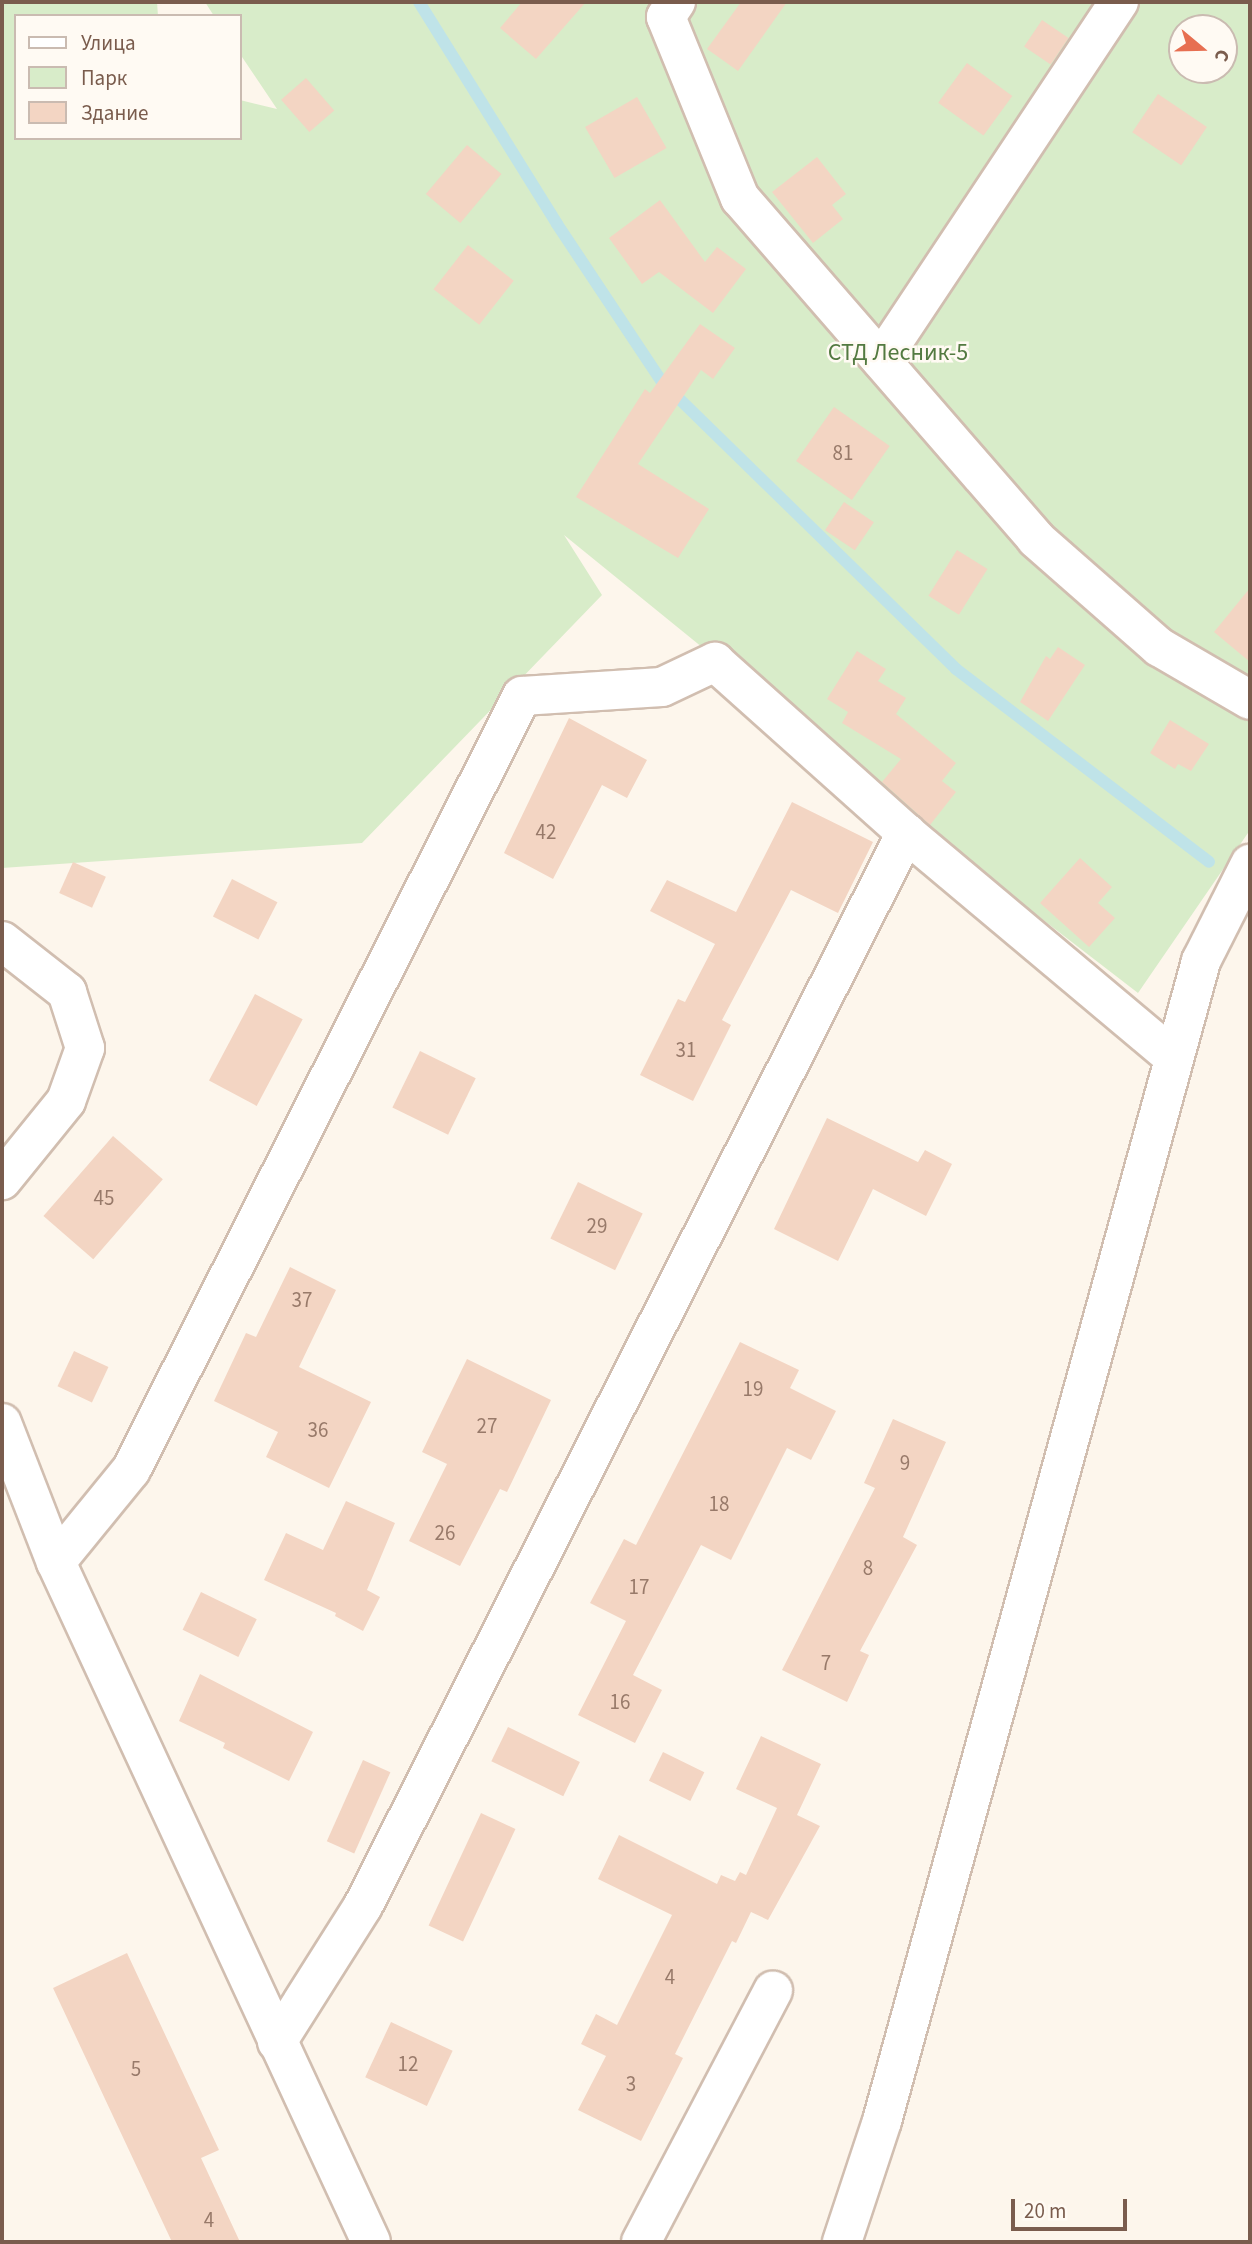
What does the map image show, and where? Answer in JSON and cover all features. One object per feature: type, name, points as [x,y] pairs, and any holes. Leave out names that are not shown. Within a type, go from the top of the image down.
[{"type":"street","points":[[881,360],[1119,2]]},
{"type":"street","points":[[665,7],[740,198],[1036,539],[1159,647],[1250,700]]},
{"type":"street","points":[[56,1562],[131,1470],[522,696],[662,687],[715,662],[906,833],[1172,1057]]},
{"type":"street","points":[[277,2042],[363,1906],[906,833]]},
{"type":"street","points":[[842,2242],[881,2121],[1172,1057],[1201,961],[1250,864]]},
{"type":"street","points":[[2,941],[67,992],[85,1048],[66,1101],[2,1180]]},
{"type":"street","points":[[2,1423],[56,1562],[371,2242]]},
{"type":"street","points":[[640,2242],[773,1991]]},
{"type":"green space","name":"СТД Лесник-5","points":[[2,2],[157,2],[158,14],[14,14],[14,140],[242,140],[242,100],[277,109],[242,57],[242,14],[213,14],[205,2],[1250,2],[1250,830],[1138,993],[938,839],[564,535],[602,595],[362,843],[2,868]]},
{"type":"building","points":[[522,2],[586,2],[536,59],[500,28]]},
{"type":"building","points":[[741,2],[787,2],[738,71],[707,49]]},
{"type":"building","points":[[1042,20],[1069,38],[1051,64],[1024,47]]},
{"type":"building","points":[[967,63],[1012,96],[984,136],[938,103]]},
{"type":"building","points":[[306,78],[334,110],[309,132],[281,100]]},
{"type":"building","points":[[1158,94],[1207,127],[1181,165],[1132,132]]},
{"type":"building","points":[[637,97],[666,148],[615,178],[585,127]]},
{"type":"building","points":[[467,145],[501,174],[460,223],[426,194]]},
{"type":"building","points":[[817,157],[846,194],[832,205],[843,219],[813,243],[772,192]]},
{"type":"building","points":[[660,200],[705,262],[717,247],[746,269],[713,313],[659,272],[642,284],[609,238]]},
{"type":"building","points":[[468,245],[514,281],[479,325],[434,289]]},
{"type":"building","points":[[700,324],[735,348],[713,379],[701,370],[638,464],[709,509],[678,558],[576,497],[645,389],[650,393]]},
{"type":"building","points":[[834,407],[890,446],[852,500],[796,461]]},
{"type":"building","points":[[844,502],[874,522],[855,550],[825,530]]},
{"type":"building","points":[[957,550],[988,569],[959,615],[928,596]]},
{"type":"building","points":[[1250,588],[1250,662],[1214,632]]},
{"type":"building","points":[[1058,647],[1085,665],[1048,721],[1020,702],[1046,656],[1050,659]]},
{"type":"building","points":[[857,651],[886,669],[878,681],[906,698],[896,714],[956,763],[942,781],[956,792],[930,825],[882,782],[901,759],[842,723],[848,712],[827,699]]},
{"type":"building","points":[[569,718],[647,760],[627,798],[602,785],[553,879],[504,853]]},
{"type":"building","points":[[1170,720],[1209,744],[1191,771],[1178,764],[1175,769],[1150,753]]},
{"type":"building","points":[[792,802],[873,842],[838,913],[791,890],[722,1020],[731,1025],[693,1101],[640,1075],[678,999],[685,1002],[715,944],[650,911],[667,880],[736,912]]},
{"type":"building","points":[[1080,858],[1112,887],[1098,903],[1115,918],[1089,947],[1040,903]]},
{"type":"building","points":[[73,862],[106,877],[92,908],[59,893]]},
{"type":"building","points":[[232,879],[277,902],[258,940],[213,916]]},
{"type":"building","points":[[255,994],[303,1019],[257,1106],[209,1081]]},
{"type":"building","points":[[420,1051],[476,1078],[448,1135],[392,1108]]},
{"type":"building","points":[[827,1118],[918,1162],[925,1150],[952,1164],[926,1216],[873,1189],[838,1261],[774,1229]]},
{"type":"building","points":[[113,1136],[163,1179],[93,1259],[43,1216]]},
{"type":"building","points":[[578,1182],[643,1214],[615,1270],[550,1239]]},
{"type":"building","points":[[290,1267],[336,1290],[299,1367],[371,1402],[329,1488],[266,1457],[278,1432],[214,1401],[246,1333],[256,1337]]},
{"type":"building","points":[[740,1342],[799,1370],[790,1388],[836,1411],[811,1460],[787,1448],[731,1560],[701,1545],[633,1675],[662,1690],[635,1743],[578,1715],[626,1621],[590,1603],[624,1539],[636,1545]]},
{"type":"building","points":[[74,1351],[108,1367],[92,1402],[58,1386]]},
{"type":"building","points":[[467,1359],[551,1400],[507,1492],[500,1489],[460,1566],[409,1541],[447,1464],[422,1452]]},
{"type":"building","points":[[893,1419],[946,1442],[903,1537],[917,1545],[860,1651],[869,1655],[847,1702],[782,1670],[875,1488],[864,1483]]},
{"type":"building","points":[[346,1501],[395,1523],[367,1590],[380,1597],[363,1631],[335,1616],[336,1613],[264,1580],[286,1533],[323,1550]]},
{"type":"building","points":[[201,1592],[257,1619],[238,1657],[183,1630]]},
{"type":"building","points":[[200,1674],[313,1732],[289,1781],[223,1748],[225,1743],[179,1721]]},
{"type":"building","points":[[508,1727],[580,1762],[563,1796],[491,1761]]},
{"type":"building","points":[[761,1736],[821,1764],[797,1815],[820,1826],[768,1920],[751,1912],[736,1943],[732,1941],[675,2054],[683,2058],[641,2141],[578,2110],[606,2056],[581,2044],[596,2014],[617,2025],[672,1915],[598,1879],[619,1835],[717,1884],[721,1875],[735,1881],[740,1872],[746,1875],[777,1808],[736,1789]]},
{"type":"building","points":[[663,1752],[704,1772],[690,1801],[649,1781]]},
{"type":"building","points":[[363,1760],[390,1772],[354,1854],[327,1841]]},
{"type":"building","points":[[481,1813],[515,1829],[463,1941],[429,1925]]},
{"type":"building","points":[[127,1953],[219,2150],[201,2158],[240,2242],[172,2242],[53,1988]]},
{"type":"building","points":[[391,2022],[453,2051],[427,2106],[365,2077]]},
{"type":"waterway","points":[[419,2],[557,224],[662,382],[956,669],[1209,862]]}]
